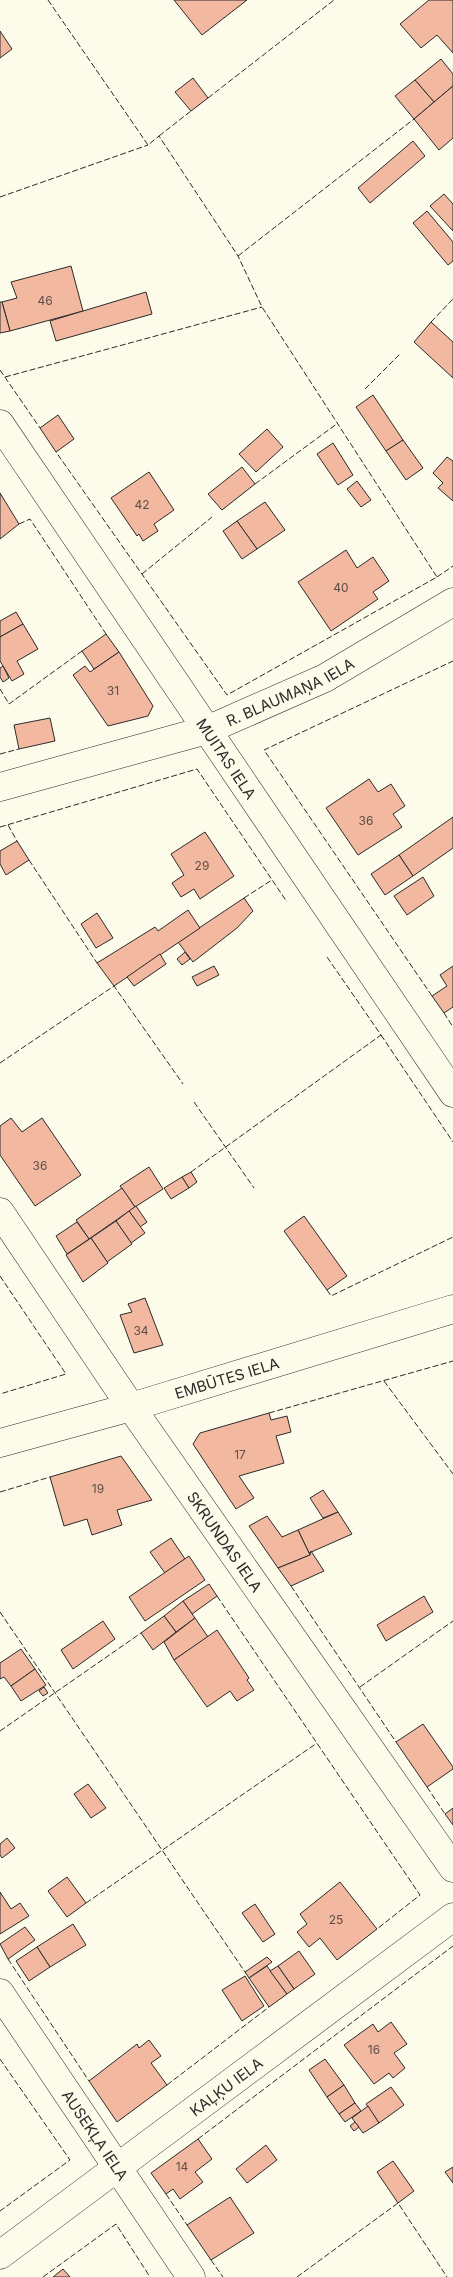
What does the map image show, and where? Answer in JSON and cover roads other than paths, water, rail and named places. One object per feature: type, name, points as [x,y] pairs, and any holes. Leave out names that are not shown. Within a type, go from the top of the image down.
[{"type":"street","name":"MUITAS IELA","points":[[0,424],[453,1093]]},
{"type":"street","name":"R. BLAUMAŅA IELA","points":[[0,787],[207,730],[325,678],[453,602]]},
{"type":"street","name":"SKRUNDAS IELA","points":[[0,1212],[131,1407],[453,1868]]},
{"type":"street","name":"EMBŪTES IELA","points":[[0,1443],[131,1407],[453,1309]]},
{"type":"street","name":"KAĻĶU IELA","points":[[0,2255],[453,1917]]},
{"type":"street","name":"AUSEKĻA IELA","points":[[0,1994],[191,2277]]}]
